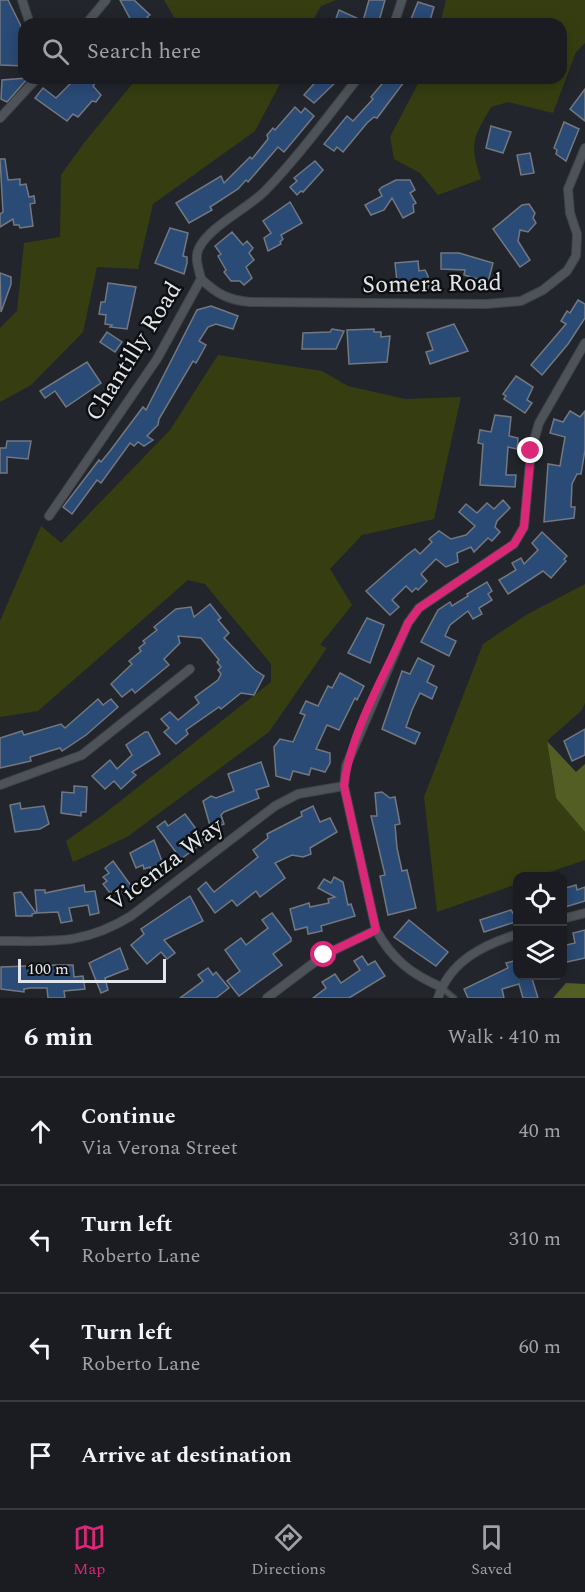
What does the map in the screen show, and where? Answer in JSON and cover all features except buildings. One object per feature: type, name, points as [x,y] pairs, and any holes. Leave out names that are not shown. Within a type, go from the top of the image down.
[{"type":"street","points":[[22,0],[28,18]]},
{"type":"street","points":[[91,18],[106,0]]},
{"type":"street","points":[[396,18],[402,0]]},
{"type":"street","points":[[0,118],[31,84]]},
{"type":"street","name":"Chantilly Road","points":[[50,516],[157,359],[201,279],[196,259],[204,242],[262,194],[286,169],[353,84]]},
{"type":"street","name":"Somera Road","points":[[201,279],[216,293],[229,300],[250,302],[486,304],[521,301],[558,280],[576,256],[577,234],[570,213],[568,189],[585,148]]},
{"type":"street","points":[[441,987],[402,966],[387,949],[376,930],[344,786],[346,766],[354,742],[408,623],[419,608],[433,596],[514,544],[524,527],[531,451],[539,423],[585,343]]},
{"type":"street","points":[[0,785],[82,755],[190,669]]},
{"type":"street","name":"Vicenza Way","points":[[0,941],[80,939],[107,932],[275,806],[298,794],[344,786]]},
{"type":"street","points":[[567,918],[585,913]]},
{"type":"street","points":[[267,998],[324,955],[376,930]]},
{"type":"street","points":[[438,998],[441,987],[471,953],[489,943],[513,936]]},
{"type":"lane","points":[[441,987],[454,998]]},
{"type":"green space","points":[[164,0],[336,0],[321,6],[314,18],[174,18]]},
{"type":"green space","points":[[446,0],[585,0],[585,43],[576,52],[567,76],[567,18],[442,18]]},
{"type":"green space","points":[[132,84],[280,84],[255,131],[153,204],[138,269],[97,267],[83,332],[31,385],[0,402],[0,328],[17,311],[24,243],[60,237],[61,175]]},
{"type":"green space","points":[[418,84],[564,84],[553,113],[508,102],[491,107],[480,126],[474,149],[481,179],[438,195],[420,173],[394,159],[390,137]]},
{"type":"green space","points":[[218,355],[322,371],[348,386],[405,399],[461,397],[434,519],[362,535],[330,569],[352,605],[320,645],[327,648],[269,732],[127,837],[73,862],[66,841],[104,814],[271,682],[271,664],[205,584],[188,580],[38,711],[0,717],[0,621],[41,526],[61,543],[170,430]]},
{"type":"green space","points":[[585,584],[585,703],[582,710],[547,741],[556,798],[585,832],[585,860],[550,872],[513,872],[513,885],[437,912],[424,797],[483,644],[526,615]]},
{"type":"green space","points":[[547,741],[576,772],[585,764],[585,832],[556,798]]},
{"type":"green space","points":[[566,983],[585,984],[585,998],[553,998]]},
{"type":"route","points":[[324,955],[376,930],[344,786],[346,766],[354,742],[408,623],[419,608],[433,596],[492,561],[514,544],[524,527],[531,451]]}]
